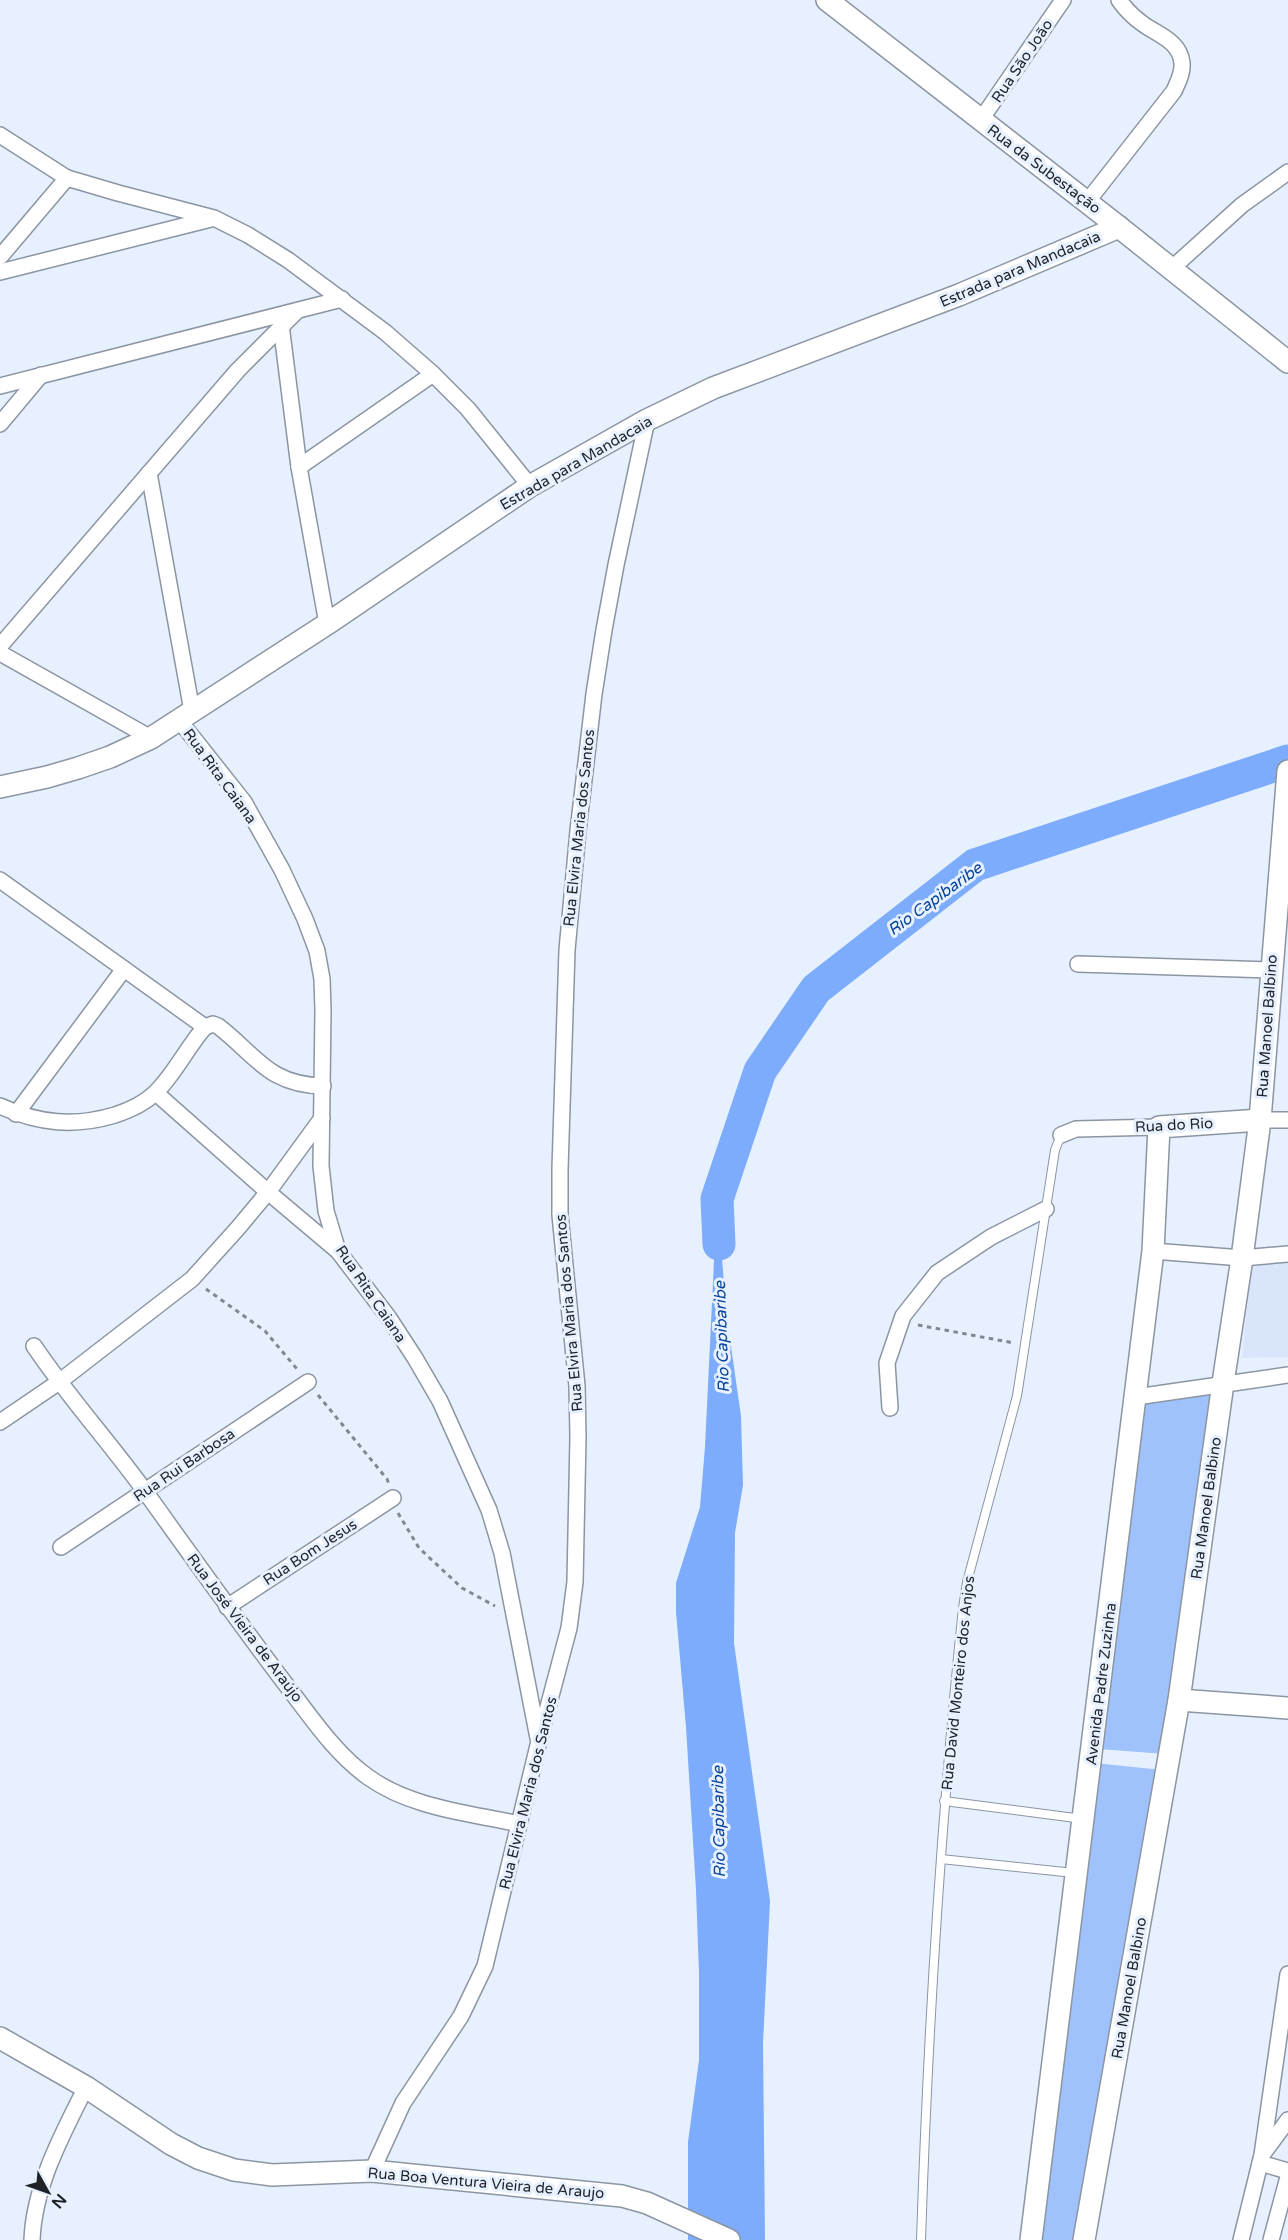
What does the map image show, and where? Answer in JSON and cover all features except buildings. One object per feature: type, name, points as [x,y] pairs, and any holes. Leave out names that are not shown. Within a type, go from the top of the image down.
[{"type":"street","name":"Rua da Subestação","points":[[827,0],[1119,227],[1170,270],[1284,353]]},
{"type":"street","name":"Rua São João","points":[[980,121],[1063,0]]},
{"type":"street","points":[[1087,202],[1174,91],[1181,74],[1182,62],[1176,46],[1144,25],[1126,10],[1119,0]]},
{"type":"street","points":[[0,135],[67,178],[118,194],[214,218],[248,235],[386,332],[468,409],[530,486]]},
{"type":"street","points":[[1170,270],[1242,205],[1288,172]]},
{"type":"street","points":[[0,257],[67,178]]},
{"type":"street","points":[[0,272],[214,218]]},
{"type":"street","name":"Estrada para Mandacaia","points":[[0,787],[78,768],[110,757],[151,738],[327,624],[530,486],[647,420],[713,388],[959,295],[1119,227]]},
{"type":"street","points":[[0,386],[342,299]]},
{"type":"street","points":[[0,646],[238,370],[297,311]]},
{"type":"street","points":[[281,325],[298,467],[327,624]]},
{"type":"street","points":[[298,467],[433,374]]},
{"type":"street","points":[[0,424],[41,375]]},
{"type":"street","name":"Rua Elvira Maria dos Santos","points":[[372,2171],[403,2103],[474,1993],[490,1947],[539,1741],[569,1628],[575,1582],[577,1386],[560,1215],[561,1124],[571,893],[601,651],[616,565],[647,420]]},
{"type":"street","points":[[149,473],[186,716]]},
{"type":"street","points":[[0,652],[151,738]]},
{"type":"street","name":"Rua Rita Caiana","points":[[186,716],[244,802],[282,870],[317,951],[322,979],[321,1166],[326,1210],[338,1251],[389,1318],[440,1401],[489,1510],[502,1553],[539,1741]]},
{"type":"street","name":"Rua Manoel Balbino","points":[[1084,2240],[1179,1700],[1222,1383],[1242,1258],[1260,1120],[1288,771]]},
{"type":"street","points":[[0,880],[205,1027]]},
{"type":"street","points":[[1078,964],[1271,970]]},
{"type":"street","points":[[16,1114],[124,969]]},
{"type":"street","points":[[0,1106],[16,1114],[41,1121],[68,1124],[100,1119],[144,1102],[156,1093],[205,1027],[213,1024],[267,1070],[306,1086],[323,1086]]},
{"type":"street","points":[[156,1093],[338,1251]]},
{"type":"street","points":[[0,1422],[58,1382],[192,1279],[268,1192],[322,1118]]},
{"type":"street","name":"Rua do Rio","points":[[1061,1135],[1076,1129],[1288,1120]]},
{"type":"street","name":"Avenida Padre Zuzinha","points":[[1031,2240],[1154,1251],[1159,1126]]},
{"type":"street","points":[[890,1408],[887,1363],[903,1316],[937,1273],[991,1237],[1046,1209]]},
{"type":"street","points":[[1154,1251],[1242,1258],[1288,1254]]},
{"type":"street","name":"Rua José Vieira de Araújo","points":[[34,1346],[58,1382],[145,1491],[227,1607],[328,1737],[351,1763],[368,1778],[414,1800],[519,1824]]},
{"type":"street","points":[[1136,1398],[1222,1383],[1288,1375]]},
{"type":"street","name":"Rua Rui Barbosa","points":[[61,1547],[308,1382]]},
{"type":"street","name":"Rua Bom Jesus","points":[[227,1607],[393,1498]]},
{"type":"street","points":[[1179,1700],[1288,1708]]},
{"type":"street","points":[[1241,2240],[1261,2159],[1288,1974]]},
{"type":"street","name":"Rua Boa Ventura Vieira de Araujo","points":[[0,2038],[86,2087],[171,2144],[198,2158],[234,2170],[272,2175],[372,2171],[622,2196],[647,2203],[729,2240]]},
{"type":"street","points":[[32,2240],[39,2196],[47,2170],[86,2087]]},
{"type":"street","points":[[1261,2159],[1288,2120]]},
{"type":"street","points":[[1261,2159],[1288,2170]]},
{"type":"street","points":[[1271,2240],[1288,2177]]},
{"type":"lane","name":"Rua David Monteiro dos Anjos","points":[[921,2240],[944,1801],[967,1582],[1017,1396],[1055,1150],[1061,1135]]},
{"type":"lane","points":[[944,1801],[1084,1819]]},
{"type":"lane","points":[[941,1859],[1077,1874]]},
{"type":"path","points":[[192,1279],[265,1331],[387,1479],[399,1516],[419,1548],[462,1588],[515,1617]]},
{"type":"path","points":[[901,1322],[1025,1345]]},
{"type":"shaded area","points":[[1288,1261],[1288,1357],[1242,1358],[1251,1265]]},
{"type":"shaded area","points":[[1218,1389],[1165,1754],[1099,1749],[1138,1401]]},
{"type":"shaded area","points":[[1095,1763],[1162,1770],[1079,2240],[1035,2240]]},
{"type":"water","points":[[717,1199],[727,1319],[741,1416],[743,1485],[735,1533],[734,1643],[770,1901],[763,2043],[765,2240],[688,2240],[688,2142],[699,2060],[699,1973],[696,1890],[676,1612],[676,1583],[700,1507]]},
{"type":"waterway","name":"Rio Capibaribe","points":[[719,1244],[717,1199],[760,1071],[816,989],[975,865],[1288,761]]}]
